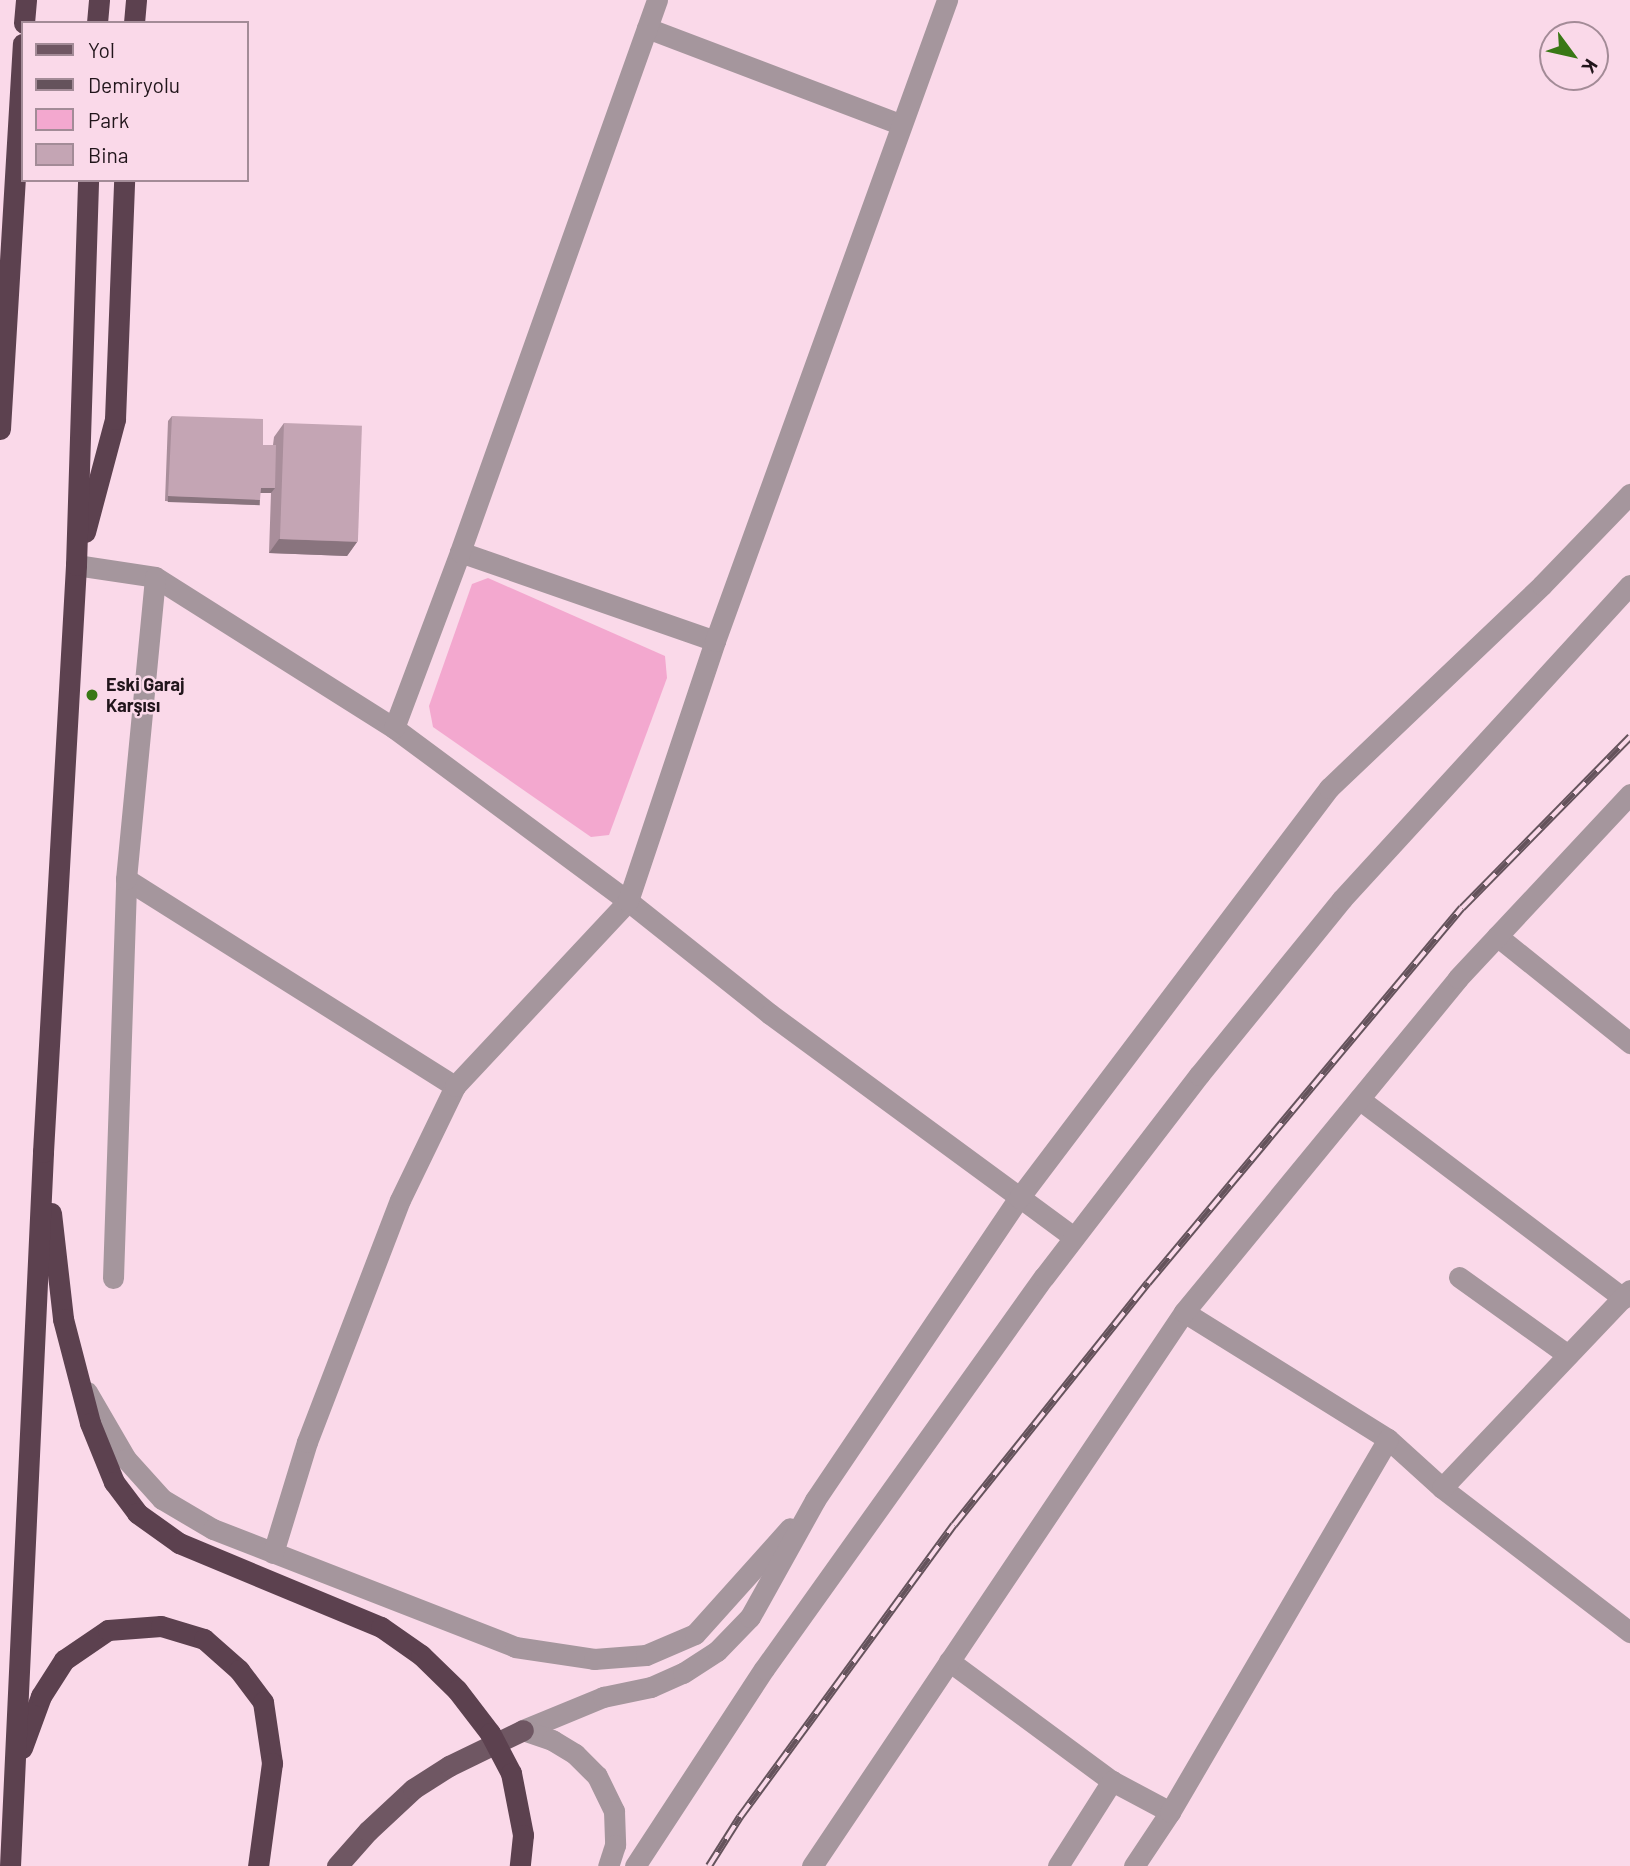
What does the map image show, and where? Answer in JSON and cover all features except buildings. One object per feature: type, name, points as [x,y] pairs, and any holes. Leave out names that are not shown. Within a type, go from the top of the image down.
[{"type":"highway","points":[[24,21],[26,0]]},
{"type":"highway","points":[[97,21],[99,0]]},
{"type":"highway","points":[[134,21],[136,0]]},
{"type":"highway","points":[[0,429],[21,77]]},
{"type":"highway","points":[[10,1866],[43,1152],[76,565],[88,182]]},
{"type":"highway","points":[[76,565],[116,419],[124,182]]},
{"type":"highway","points":[[43,1152],[63,1319],[90,1423],[114,1482],[138,1513],[179,1543],[381,1627],[421,1655],[457,1690],[490,1733],[511,1773],[523,1835],[520,1866]]},
{"type":"highway","points":[[15,1766],[41,1696],[64,1660],[108,1630],[161,1626],[204,1639],[240,1670],[263,1702],[272,1763],[258,1866]]},
{"type":"main road","points":[[337,1866],[368,1831],[412,1789],[449,1766],[523,1730]]},
{"type":"street","points":[[394,728],[460,552],[657,0]]},
{"type":"street","points":[[273,1553],[307,1442],[400,1200],[455,1086],[628,901],[715,641],[947,0]]},
{"type":"street","points":[[648,29],[900,124]]},
{"type":"street","points":[[523,1730],[603,1698],[651,1687],[683,1673],[717,1651],[750,1617],[815,1500],[1019,1198],[1329,788],[1542,585],[1630,494]]},
{"type":"street","points":[[460,552],[715,641]]},
{"type":"street","points":[[76,565],[155,577],[394,728],[628,901],[770,1014],[1074,1237]]},
{"type":"street","points":[[113,1278],[127,878],[155,577]]},
{"type":"street","points":[[635,1866],[764,1669],[1074,1237],[1199,1075],[1342,899],[1630,585]]},
{"type":"street","points":[[812,1866],[1184,1312],[1458,978],[1630,794]]},
{"type":"street","points":[[127,878],[455,1086]]},
{"type":"street","points":[[1497,936],[1630,1043]]},
{"type":"street","points":[[1359,1099],[1626,1294],[1442,1488]]},
{"type":"street","points":[[1459,1277],[1568,1355]]},
{"type":"street","points":[[1184,1312],[1388,1439],[1442,1488],[1627,1622]]},
{"type":"street","points":[[75,1370],[99,1417],[126,1460],[162,1499],[213,1529],[515,1647],[594,1660],[646,1655],[695,1634],[815,1500]]},
{"type":"street","points":[[1134,1866],[1170,1812],[1388,1439]]},
{"type":"street","points":[[949,1661],[1112,1782],[1170,1812]]},
{"type":"street","points":[[523,1730],[552,1740],[575,1755],[597,1776],[614,1811],[615,1845],[608,1866]]},
{"type":"street","points":[[1058,1866],[1112,1782]]},
{"type":"green space","points":[[488,578],[665,656],[667,678],[609,835],[591,837],[433,727],[429,706],[472,584]]},
{"type":"railway","points":[[709,1866],[740,1817],[954,1525],[1148,1283],[1462,908],[1630,737]]},
{"type":"place","name":"Eski Garaj Karşısı","points":[[92,695]]}]
